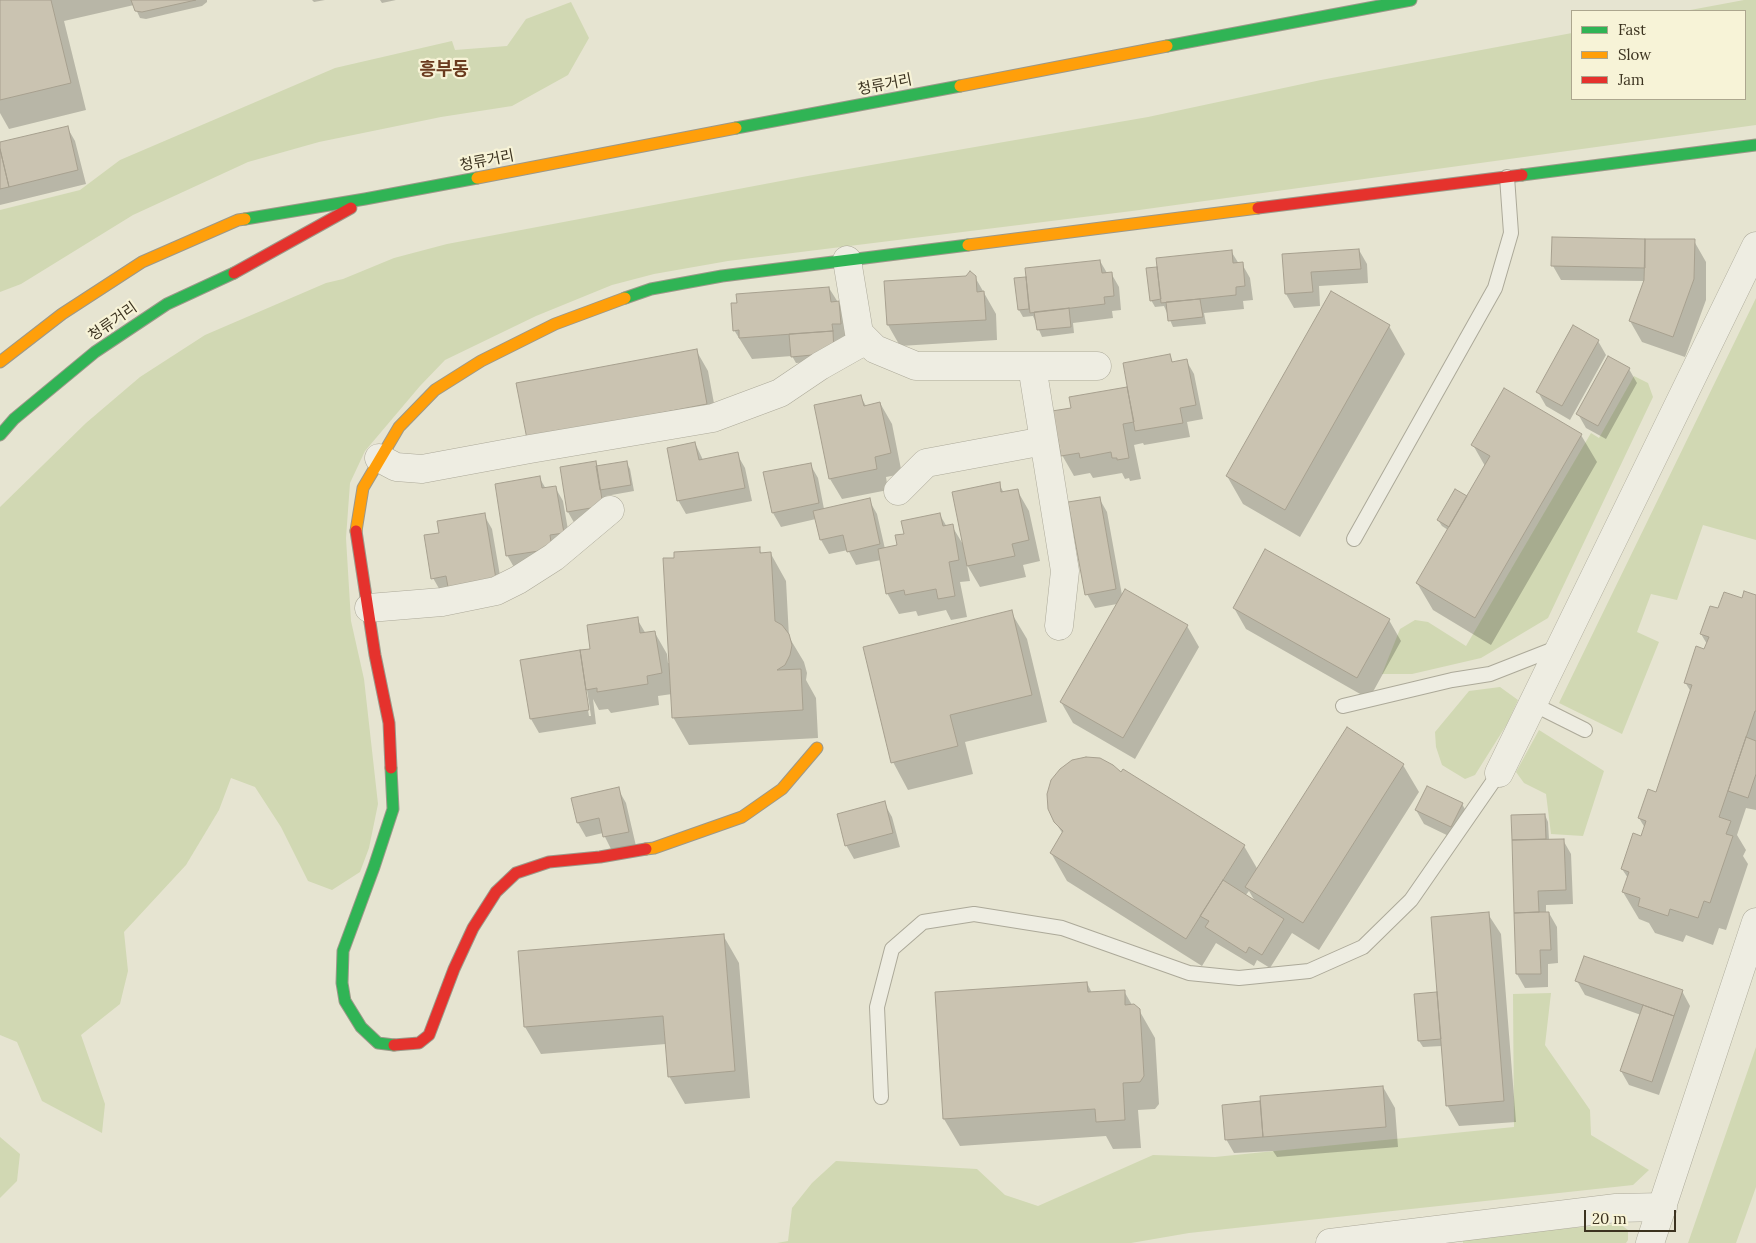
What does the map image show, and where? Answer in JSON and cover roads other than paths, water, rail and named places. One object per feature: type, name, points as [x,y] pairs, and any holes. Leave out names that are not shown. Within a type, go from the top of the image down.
[{"type":"street","name":"청류거리","points":[[0,362],[62,314],[142,262],[238,220],[365,199],[1411,0]]},
{"type":"street","points":[[817,748],[782,788],[742,817],[654,848],[600,857],[549,862],[516,873],[496,892],[473,928],[454,969],[429,1035],[419,1043],[397,1046],[378,1043],[361,1027],[345,1001],[342,983],[343,951],[393,809],[389,723],[375,655],[356,533],[363,488],[399,427],[435,390],[481,361],[556,324],[651,289],[722,276],[1756,145]]},
{"type":"street","name":"청류거리","points":[[0,435],[14,419],[95,352],[166,304],[245,268],[365,199]]},
{"type":"street","points":[[1499,773],[1756,246]]},
{"type":"street","points":[[847,260],[859,333],[875,349],[916,366],[1096,366]]},
{"type":"street","points":[[379,458],[396,467],[422,469],[530,448],[712,418],[780,393],[820,366],[866,340]]},
{"type":"street","points":[[1032,366],[1065,571],[1059,626]]},
{"type":"street","points":[[898,491],[926,464],[1044,441]]},
{"type":"street","points":[[369,608],[442,602],[496,591],[518,580],[554,557],[610,510]]},
{"type":"street","points":[[1650,1243],[1756,922]]},
{"type":"street","points":[[1330,1243],[1616,1208],[1663,1207]]},
{"type":"lane","points":[[1354,539],[1495,288],[1511,233],[1507,177]]},
{"type":"lane","points":[[1343,706],[1452,680],[1490,674],[1562,646]]},
{"type":"lane","points":[[1533,704],[1585,730]]},
{"type":"lane","points":[[882,1097],[877,1007],[892,949],[923,922],[974,914],[1062,928],[1189,973],[1239,978],[1309,971],[1363,947],[1411,900],[1499,773]]},
{"type":"district","name":"흥부동","points":[[444,70]]}]
